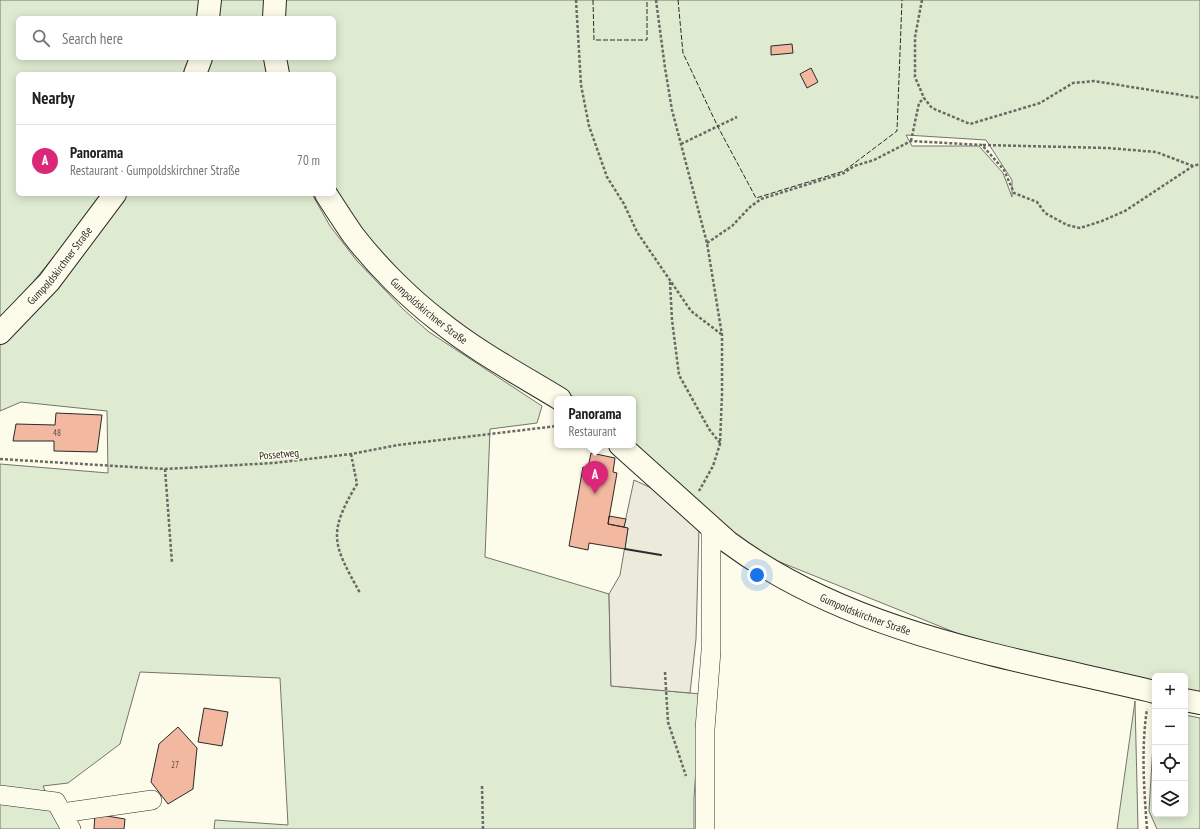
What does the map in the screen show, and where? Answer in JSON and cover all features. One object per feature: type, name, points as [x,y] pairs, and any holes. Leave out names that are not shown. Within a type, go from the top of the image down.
[{"type":"main road","points":[[208,16],[210,0]]},
{"type":"main road","points":[[274,16],[276,0]]},
{"type":"main road","points":[[196,72],[199,60]]},
{"type":"main road","points":[[275,60],[278,72]]},
{"type":"main road","name":"Gumpoldskirchner Straße","points":[[0,333],[48,282],[113,196]]},
{"type":"main road","name":"Gumpoldskirchner Straße","points":[[327,196],[354,235],[372,257],[422,307],[468,342],[555,396]]},
{"type":"main road","name":"Gumpoldskirchner Straße","points":[[623,448],[711,528],[744,554],[825,598],[877,621],[940,641],[1152,692]]},
{"type":"main road","points":[[1188,701],[1200,703]]},
{"type":"street","points":[[705,829],[705,729],[711,651],[711,528]]},
{"type":"street","points":[[0,795],[56,802],[66,821],[152,800]]},
{"type":"path","points":[[575,0],[581,85],[589,126],[607,176],[624,204],[637,232],[691,311],[722,335]]},
{"type":"path","points":[[656,0],[665,68],[681,144],[707,243],[722,335],[720,444],[713,466],[690,508]]},
{"type":"path","points":[[922,0],[915,37],[916,77],[924,98],[932,108],[970,124],[1040,103],[1073,83],[1094,81],[1200,98]]},
{"type":"path","points":[[911,141],[919,103],[924,98]]},
{"type":"path","points":[[681,144],[737,117]]},
{"type":"path","points":[[707,243],[732,226],[750,207],[761,199],[844,172],[854,166],[874,160],[911,141],[982,145],[1108,148],[1156,152],[1193,166]]},
{"type":"path","points":[[982,145],[1004,170],[1014,193],[1037,202],[1045,213],[1067,225],[1080,228],[1102,221],[1125,211],[1193,166],[1200,164]]},
{"type":"path","points":[[670,280],[672,320],[679,375],[708,429],[720,444]]},
{"type":"path","name":"Possetweg","points":[[0,459],[165,469],[274,463],[351,454],[398,445],[554,426]]},
{"type":"path","points":[[351,454],[357,484],[344,505],[337,525],[337,547],[360,593]]},
{"type":"path","points":[[165,469],[172,563]]},
{"type":"path","points":[[665,672],[668,722],[688,780]]},
{"type":"path","points":[[1147,829],[1143,782],[1144,747],[1145,721],[1152,696]]},
{"type":"path","points":[[482,786],[483,829]]},
{"type":"green space","points":[[0,0],[201,0],[200,16],[16,16],[16,60],[192,60],[188,72],[16,72],[16,196],[103,196],[29,287],[0,319]]},
{"type":"green space","points":[[218,0],[266,0],[266,16],[216,16]]},
{"type":"green space","points":[[284,0],[1200,0],[1200,694],[1188,691],[1188,673],[1152,673],[1152,682],[964,636],[755,552],[636,448],[636,396],[572,396],[467,330],[403,279],[356,225],[336,190],[336,72],[286,72],[283,60],[336,60],[336,16],[282,16]],"holes":[[[906,135],[986,140],[1012,180],[1012,197],[1003,173],[979,146],[912,146]]]},
{"type":"green space","points":[[208,60],[268,60],[271,72],[205,72]]},
{"type":"green space","points":[[125,196],[313,196],[330,226],[357,261],[404,310],[429,332],[542,406],[537,423],[490,429],[485,557],[609,594],[611,686],[701,694],[694,798],[694,829],[214,829],[215,820],[288,825],[280,678],[140,672],[120,744],[68,783],[43,786],[61,829],[0,829],[0,464],[108,473],[107,411],[21,402],[0,411],[0,345],[43,299]]},
{"type":"green space","points":[[1135,701],[1138,829],[1117,829]]},
{"type":"green space","points":[[1188,716],[1200,718],[1200,829],[1157,829],[1149,811],[1152,761],[1152,817],[1188,817]]},
{"type":"shaded area","points":[[634,480],[662,493],[699,527],[696,639],[690,693],[611,686],[609,594],[620,575],[628,528],[624,527]]},
{"type":"building","points":[[792,44],[793,53],[771,55],[771,46]]},
{"type":"building","points":[[811,68],[818,82],[807,88],[800,74]]},
{"type":"building","points":[[56,413],[102,415],[97,452],[54,451],[54,441],[13,441],[16,424],[55,425]]},
{"type":"building","points":[[591,453],[615,458],[613,472],[617,473],[608,524],[628,528],[625,549],[589,543],[588,550],[569,546],[583,467],[588,468]]},
{"type":"building","points":[[609,516],[626,519],[624,527],[608,524]]},
{"type":"building","points":[[204,708],[228,712],[222,746],[198,742]]},
{"type":"building","points":[[178,727],[197,748],[193,789],[168,804],[151,782],[159,744]]},
{"type":"building","points":[[95,814],[125,819],[124,829],[94,829]]},
{"type":"fence","points":[[593,0],[594,40],[647,40],[647,0]]},
{"type":"fence","points":[[678,0],[683,53],[718,127],[756,198],[844,171],[897,131],[902,0]]},
{"type":"wall","points":[[625,549],[661,555]]},
{"type":"place","name":"Panorama","points":[[595,494]]}]
